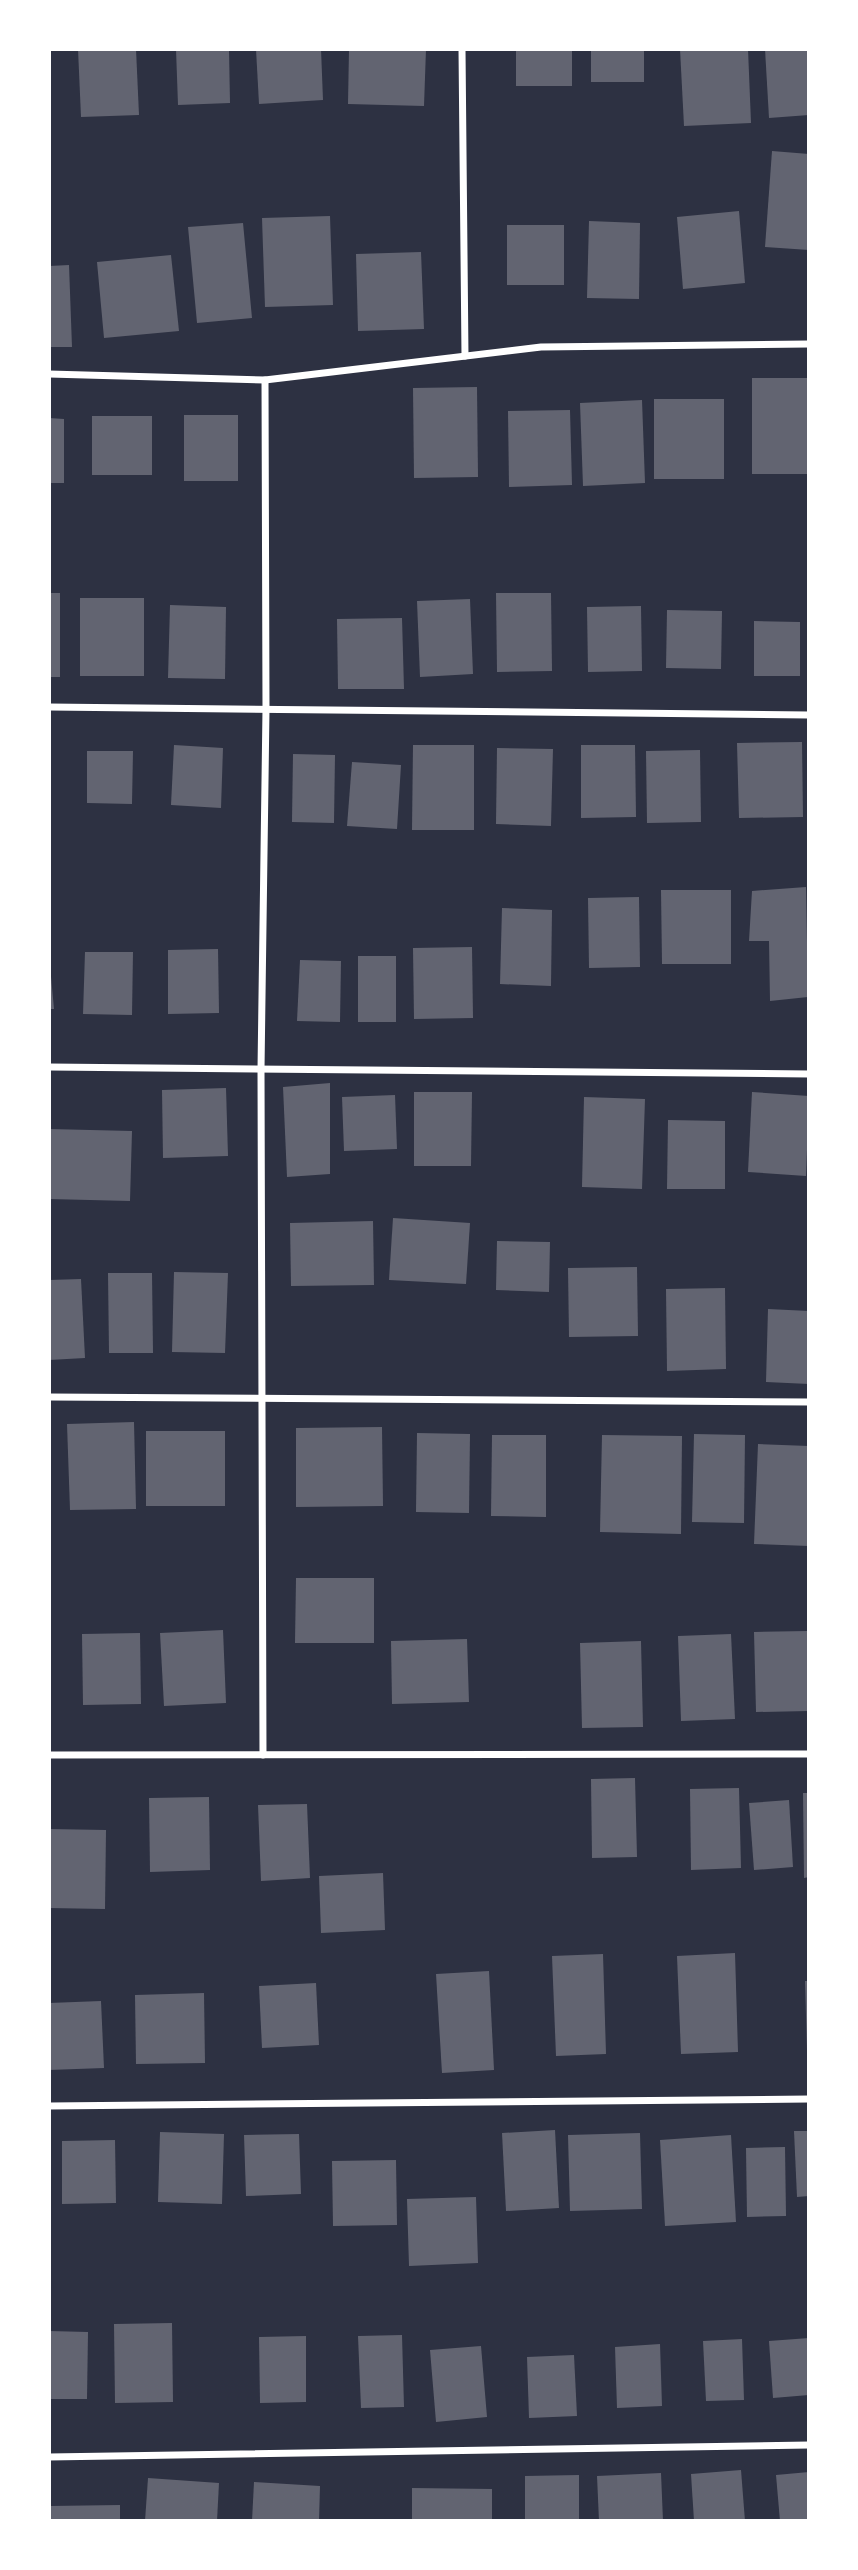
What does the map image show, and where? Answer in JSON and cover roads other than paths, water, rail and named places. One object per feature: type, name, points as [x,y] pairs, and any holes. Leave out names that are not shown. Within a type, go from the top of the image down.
[{"type":"street","points":[[462,49],[465,356]]},
{"type":"street","points":[[49,374],[265,380],[541,347],[809,344]]},
{"type":"street","points":[[263,1755],[261,1069],[266,709],[265,380]]},
{"type":"street","points":[[49,707],[809,715]]},
{"type":"street","points":[[49,1067],[809,1074]]},
{"type":"street","points":[[49,1397],[263,1401],[809,1402]]},
{"type":"street","points":[[49,1755],[809,1754]]},
{"type":"street","points":[[49,2106],[809,2099]]},
{"type":"street","points":[[49,2457],[809,2445]]}]
